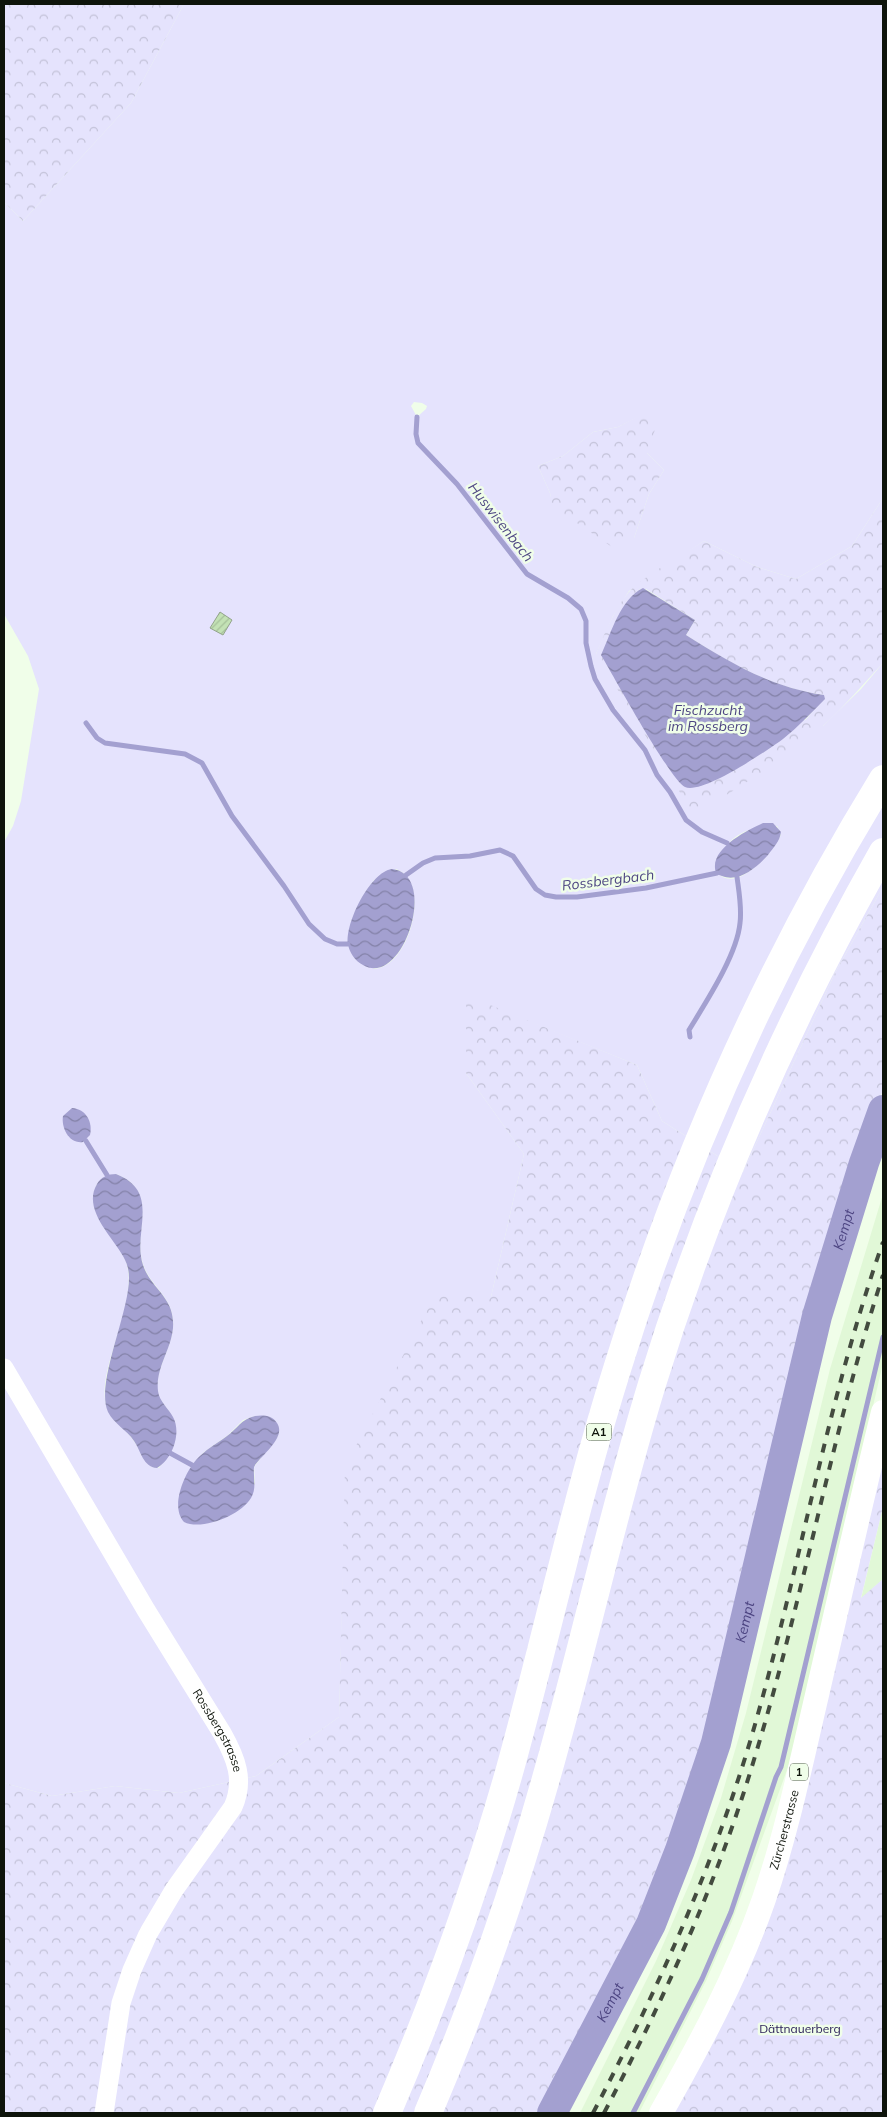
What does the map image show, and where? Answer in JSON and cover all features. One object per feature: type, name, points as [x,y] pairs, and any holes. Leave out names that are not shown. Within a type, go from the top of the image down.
[{"type":"highway","name":"A1","points":[[387,2113],[441,1979],[483,1857],[522,1724],[601,1424],[630,1326],[657,1249],[694,1153],[749,1027],[811,904],[883,779]]},
{"type":"highway","points":[[428,2113],[474,2001],[520,1869],[558,1734],[637,1434],[693,1261],[729,1167],[779,1051],[823,962],[883,852]]},
{"type":"main road","name":"Zürcherstrasse","points":[[661,2113],[720,2003],[748,1941],[771,1878],[797,1782],[883,1412]]},
{"type":"street","name":"Rossbergstrasse","points":[[4,1368],[146,1610],[231,1748],[239,1774],[238,1797],[233,1807],[158,1915],[130,1975],[118,2015],[104,2113]]},
{"type":"shaded area","points":[[883,1194],[883,1363],[791,1759],[732,1921],[706,1981],[639,2113],[580,2113],[656,1961],[691,1880],[721,1798],[746,1713],[830,1369]]},
{"type":"shaded area","points":[[883,1507],[883,1579],[861,1599]]},
{"type":"green space","points":[[4,4],[184,4],[131,103],[23,221],[4,202]]},
{"type":"green space","points":[[184,4],[883,4],[883,498],[852,546],[796,579],[757,567],[704,541],[629,591],[613,616],[596,654],[823,726],[861,689],[883,663],[883,887],[835,973],[743,1172],[662,1121],[637,1065],[466,996],[466,1073],[524,1154],[491,1297],[346,1467],[339,1717],[256,1776],[179,1793],[115,1786],[52,1796],[4,1783],[4,842],[13,826],[21,801],[39,689],[28,656],[4,614],[4,202],[23,221],[131,103]],"holes":[[[414,402],[427,406],[417,417],[411,406]],[[648,412],[647,453],[664,470],[649,494],[634,538],[553,506],[550,493],[538,466],[563,456],[593,432],[618,427]],[[777,826],[781,835],[770,851],[754,868],[744,875],[735,878],[726,878],[717,873],[725,849],[734,838],[745,832]],[[396,869],[407,877],[413,890],[415,906],[412,924],[406,940],[397,955],[387,965],[374,969],[349,930],[362,898],[374,880]],[[116,1174],[130,1182],[138,1191],[142,1214],[140,1239],[143,1264],[150,1279],[164,1297],[171,1311],[173,1329],[159,1372],[157,1390],[172,1417],[175,1432],[172,1447],[159,1468],[152,1467],[130,1436],[115,1421],[108,1410],[105,1396],[106,1379],[122,1321],[129,1282],[127,1265],[123,1255],[98,1216],[94,1206],[97,1184]],[[261,1416],[278,1436],[254,1467],[255,1483],[244,1506],[214,1522],[184,1482],[192,1465],[204,1452],[228,1435],[243,1420]]]},
{"type":"green space","points":[[648,411],[658,421],[647,453],[664,470],[649,494],[634,538],[615,549],[552,506],[550,493],[538,466],[563,456],[593,432],[618,427]]},
{"type":"green space","points":[[883,498],[883,663],[831,718],[794,750],[701,811],[690,809],[596,654],[618,607],[635,586],[704,541],[757,567],[796,579],[852,546]],"holes":[[[640,589],[646,589],[695,620],[686,635],[719,655],[768,680],[823,695],[810,714],[796,729],[768,751],[737,769],[705,783],[689,788],[682,785],[650,737],[623,609]]]},
{"type":"green space","points":[[883,887],[883,1090],[856,1159],[814,1294],[775,1467],[715,1713],[662,1877],[566,2075],[554,2113],[4,2113],[4,1783],[52,1796],[115,1786],[179,1793],[256,1776],[339,1717],[345,1467],[434,1296],[491,1297],[524,1154],[466,1073],[466,995],[637,1065],[662,1121],[743,1172],[835,973]]},
{"type":"green space","name":"Dättnauerberg","points":[[883,1412],[883,1507],[861,1598],[883,1579],[883,2113],[661,2113],[739,1962]]},
{"type":"water","name":"Fischzucht im Rossberg","points":[[643,588],[695,620],[686,635],[735,664],[768,680],[824,695],[825,699],[783,739],[750,761],[705,784],[693,788],[685,787],[655,748],[601,655],[622,608],[635,593]]},
{"type":"water","points":[[763,823],[773,823],[781,832],[778,841],[768,855],[753,869],[741,876],[728,878],[718,874],[715,869],[716,860],[725,846]]},
{"type":"water","points":[[392,869],[406,876],[413,889],[414,908],[410,928],[402,946],[391,961],[378,968],[363,965],[355,959],[348,944],[351,924],[361,900],[375,879]]},
{"type":"water","points":[[72,1108],[85,1114],[89,1121],[90,1135],[83,1142],[70,1138],[63,1125],[63,1116]]},
{"type":"water","points":[[116,1174],[130,1182],[138,1191],[142,1202],[143,1214],[141,1252],[143,1265],[150,1280],[165,1298],[172,1312],[173,1330],[159,1373],[158,1391],[160,1398],[176,1423],[176,1438],[171,1453],[157,1468],[145,1462],[131,1437],[117,1424],[108,1412],[105,1400],[109,1367],[128,1293],[129,1275],[118,1248],[100,1222],[93,1203],[93,1193],[101,1179],[108,1175]]},
{"type":"water","points":[[250,1417],[273,1418],[279,1429],[276,1441],[254,1467],[254,1487],[251,1498],[239,1510],[220,1520],[201,1524],[184,1522],[180,1516],[178,1499],[183,1482],[191,1466],[203,1453]]},
{"type":"building","points":[[220,612],[232,620],[223,635],[210,628]]},
{"type":"waterway","name":"Huswisenbach","points":[[417,417],[416,434],[418,443],[457,484],[527,574],[568,598],[581,609],[586,621],[586,643],[595,679],[613,710],[645,750],[657,775],[670,792],[686,820],[702,832],[727,843]]},
{"type":"waterway","points":[[86,723],[97,738],[105,743],[185,754],[202,763],[232,816],[284,886],[309,924],[325,939],[337,944],[348,944]]},
{"type":"waterway","name":"Rossbergbach","points":[[406,875],[423,863],[435,858],[470,856],[500,850],[513,856],[536,889],[545,895],[556,897],[577,897],[646,888],[717,873]]},
{"type":"waterway","points":[[690,1037],[689,1030],[720,978],[738,936],[741,912],[737,877]]},
{"type":"waterway","name":"Kempt","points":[[552,2113],[651,1924],[680,1850],[716,1743],[817,1316],[864,1163],[883,1110]]},
{"type":"waterway","points":[[86,1141],[107,1175]]},
{"type":"waterway","points":[[633,2113],[702,1979],[731,1912],[781,1767],[883,1337]]},
{"type":"waterway","points":[[170,1453],[192,1465]]},
{"type":"railway","points":[[593,2113],[641,2018],[685,1921],[741,1772],[772,1661],[846,1360],[883,1242]]},
{"type":"railway","points":[[604,2113],[648,2026],[689,1937],[708,1892],[741,1800],[773,1694],[848,1394],[883,1275]]}]
